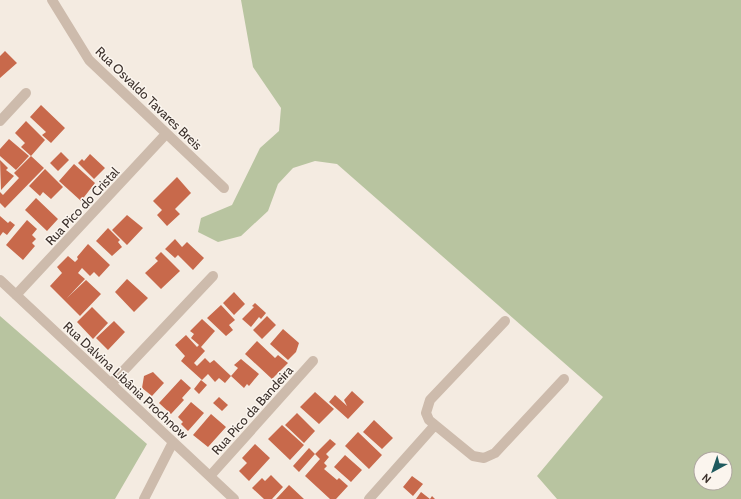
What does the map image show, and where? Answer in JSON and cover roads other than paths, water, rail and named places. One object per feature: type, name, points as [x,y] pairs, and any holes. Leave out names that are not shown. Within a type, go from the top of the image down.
[{"type":"street","name":"Rua Osvaldo Tavares Breis","points":[[52,0],[89,60],[224,188]]},
{"type":"street","points":[[0,121],[26,93]]},
{"type":"street","name":"Rua Pico do Cristal","points":[[16,295],[166,134]]},
{"type":"street","points":[[111,384],[214,276]]},
{"type":"street","name":"Rua Dalvina Libânia Prochnow","points":[[0,280],[234,499]]},
{"type":"street","points":[[505,321],[430,400],[426,413],[435,425],[473,456],[484,458],[490,456],[495,453],[564,380]]},
{"type":"street","name":"Rua Pico da Bandeira","points":[[210,476],[313,362]]},
{"type":"street","points":[[369,499],[435,425]]},
{"type":"street","points":[[144,499],[173,442]]}]
